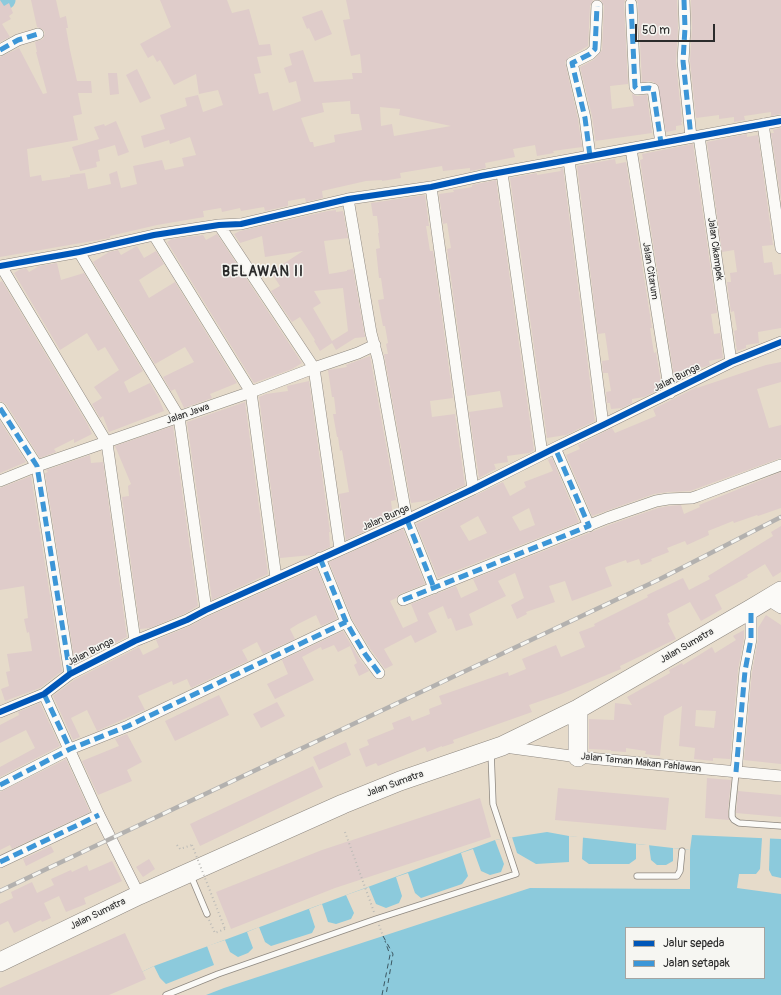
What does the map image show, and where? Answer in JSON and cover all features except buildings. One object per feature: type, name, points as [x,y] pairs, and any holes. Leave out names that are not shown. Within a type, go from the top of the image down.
[{"type":"highway","name":"Jalan Sumatra","points":[[0,962],[139,895],[343,804],[400,781],[497,748],[578,709],[751,609],[777,600]]},
{"type":"highway","points":[[578,709],[578,757]]},
{"type":"street","name":"Jalan Cikampek","points":[[684,0],[685,28],[683,61],[731,362]]},
{"type":"street","points":[[631,4],[635,87],[637,89],[653,89],[661,143]]},
{"type":"street","points":[[590,156],[585,118],[572,62],[590,54],[595,49],[597,6]]},
{"type":"street","points":[[0,50],[18,40],[38,34]]},
{"type":"street","points":[[135,641],[108,443],[1,266],[79,252],[154,235],[219,225],[241,224],[348,199],[431,187],[481,176],[781,121]]},
{"type":"street","points":[[763,124],[781,248]]},
{"type":"street","name":"Jalan Citarum","points":[[631,149],[670,393]]},
{"type":"street","points":[[569,160],[603,425]]},
{"type":"street","points":[[502,173],[542,454]]},
{"type":"street","points":[[431,187],[473,489]]},
{"type":"street","points":[[348,199],[371,333],[375,345],[407,520],[434,588]]},
{"type":"street","points":[[219,225],[314,368],[340,549]]},
{"type":"street","points":[[154,235],[250,392],[276,578]]},
{"type":"street","points":[[79,252],[179,417],[206,610]]},
{"type":"street","name":"Jalan Bunga","points":[[0,710],[44,694],[70,674],[135,641],[187,620],[320,558],[407,520],[731,362],[781,342]]},
{"type":"street","name":"Jalan Jawa","points":[[0,481],[36,466],[108,443],[358,353],[375,345]]},
{"type":"street","points":[[0,408],[36,466],[70,674]]},
{"type":"street","points":[[555,448],[589,526]]},
{"type":"street","points":[[404,600],[589,526],[656,501],[692,498],[781,465]]},
{"type":"street","points":[[320,558],[346,622],[365,654],[379,673]]},
{"type":"street","points":[[736,772],[745,671],[751,639],[751,609]]},
{"type":"street","points":[[0,785],[70,749],[128,726],[346,622]]},
{"type":"street","points":[[44,694],[99,815],[139,895]]},
{"type":"street","name":"Jalan Taman Makan Pahlawan","points":[[497,748],[781,776]]},
{"type":"street","points":[[0,862],[99,815]]},
{"type":"lane","points":[[166,995],[218,974],[376,919],[516,874],[493,804],[497,748]]},
{"type":"lane","points":[[736,772],[732,811],[732,817],[734,820],[739,823],[781,826]]},
{"type":"lane","points":[[637,876],[677,876],[680,871],[682,851]]},
{"type":"lane","points":[[189,872],[207,914]]},
{"type":"path","points":[[345,832],[383,936]]},
{"type":"path","points":[[177,845],[180,849],[192,845],[225,929],[215,933],[207,914]]},
{"type":"water","points":[[547,832],[569,836],[690,850],[692,835],[781,839],[781,995],[94,995],[154,966],[495,840]]},
{"type":"pier","points":[[569,836],[583,837],[582,859],[589,864],[629,864],[636,859],[636,844],[649,845],[651,860],[657,865],[666,865],[673,861],[673,848],[690,850],[690,889],[530,888],[206,995],[94,995],[154,966],[160,978],[166,984],[214,965],[207,946],[225,940],[230,952],[238,957],[248,953],[253,948],[247,932],[259,927],[265,942],[271,946],[312,933],[315,927],[309,909],[322,904],[328,922],[336,924],[351,919],[354,913],[346,895],[369,887],[376,904],[386,908],[399,903],[402,896],[396,877],[408,873],[415,893],[421,898],[462,884],[468,876],[461,853],[473,849],[481,871],[490,875],[501,872],[504,864],[495,840],[512,837],[517,853],[536,864],[569,862]]},
{"type":"pier","points":[[762,838],[770,838],[769,870],[772,876],[781,878],[781,894],[737,888],[739,874],[756,874],[760,869]]},
{"type":"waterway","points":[[0,3],[6,0]]},
{"type":"ferry route","points":[[383,936],[393,954],[386,995]]},
{"type":"ferry route","points":[[382,995],[390,955],[385,941]]},
{"type":"railway","points":[[0,891],[660,579],[781,517]]},
{"type":"marked path","points":[[684,0],[685,28],[683,61],[691,137]]},
{"type":"marked path","points":[[631,4],[635,87],[637,89],[653,89],[661,143]]},
{"type":"marked path","points":[[590,156],[585,118],[572,63],[590,54],[595,49],[597,6]]},
{"type":"marked path","points":[[0,50],[18,40],[38,34]]},
{"type":"marked path","points":[[0,408],[37,466],[70,674]]},
{"type":"marked path","points":[[403,600],[589,526],[555,448]]},
{"type":"marked path","points":[[407,520],[434,588]]},
{"type":"marked path","points":[[320,558],[346,622],[365,654],[379,673]]},
{"type":"marked path","points":[[736,772],[745,671],[751,639],[751,609]]},
{"type":"marked path","points":[[0,785],[70,749],[128,726],[346,622]]},
{"type":"marked path","points":[[44,694],[70,749]]},
{"type":"marked path","points":[[0,862],[99,815]]},
{"type":"cycle path","points":[[0,266],[79,252],[154,235],[219,225],[241,224],[348,199],[431,187],[481,176],[781,121]]},
{"type":"cycle path","points":[[0,712],[44,694],[70,674],[135,641],[187,620],[206,610],[407,520],[731,362],[781,342]]},
{"type":"district","name":"BELAWAN II","points":[[263,272]]}]
